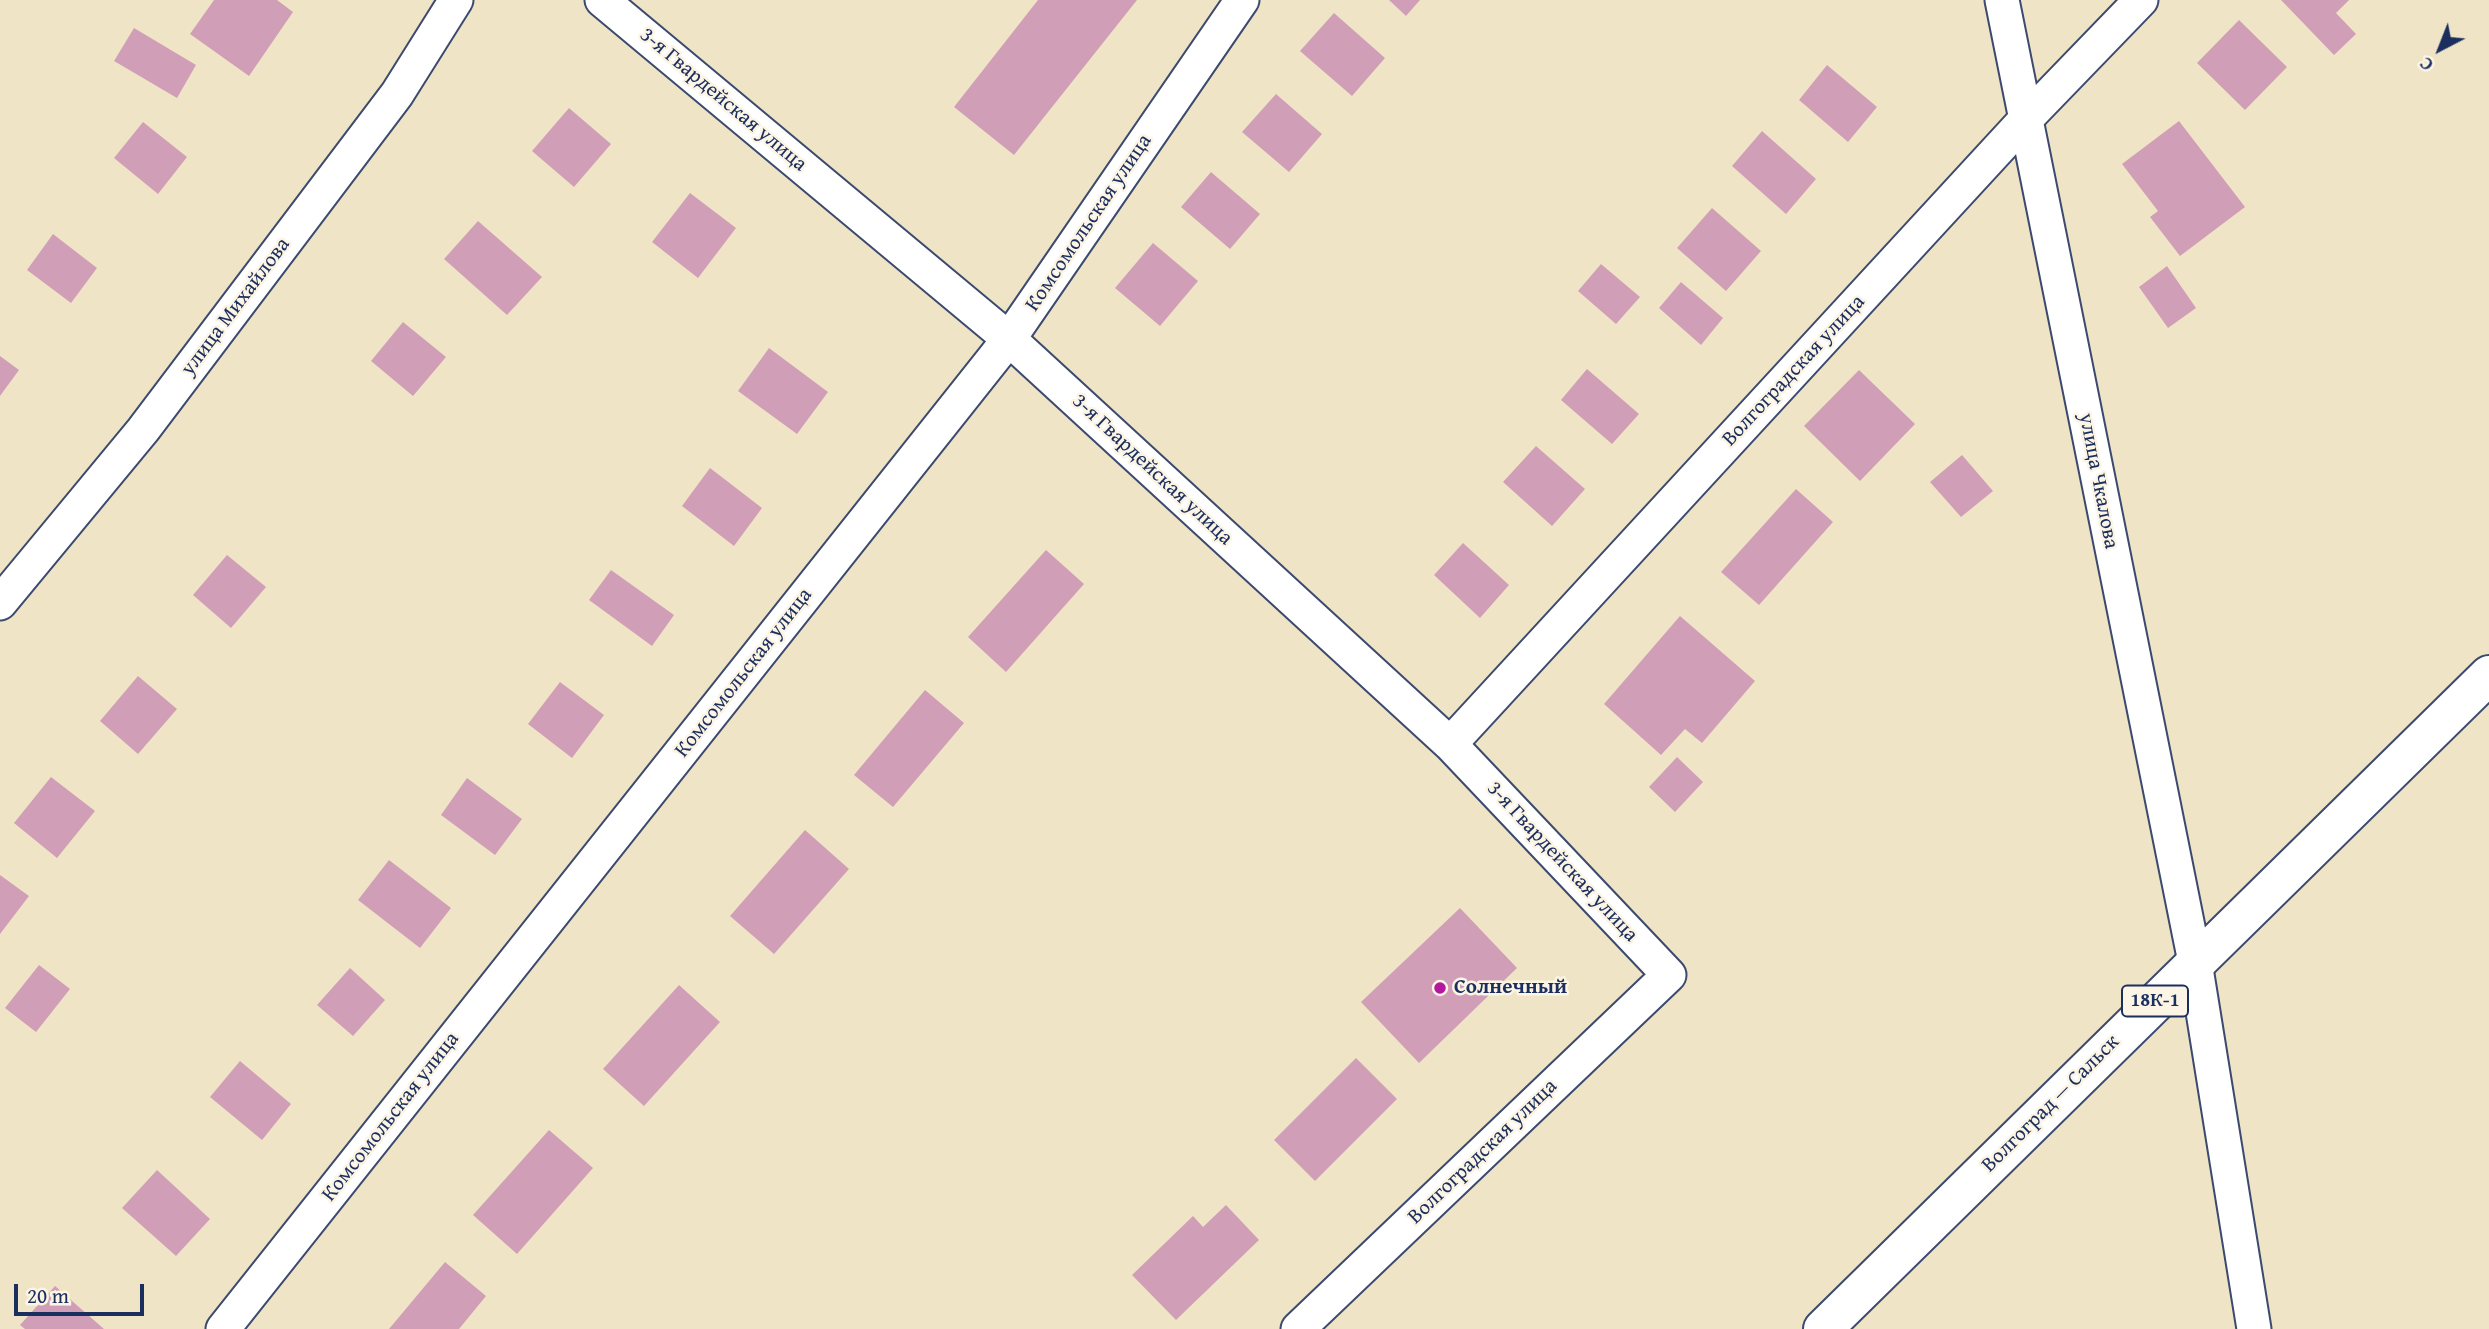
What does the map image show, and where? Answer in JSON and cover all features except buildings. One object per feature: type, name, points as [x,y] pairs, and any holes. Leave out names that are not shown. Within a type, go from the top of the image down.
[{"type":"main road","name":"Волгоград — Сальск","points":[[1823,1329],[2489,675]]},
{"type":"street","name":"улица Михайлова","points":[[0,603],[151,419],[397,94],[456,0]]},
{"type":"street","name":"3-я Гвардейская улица","points":[[602,0],[1009,339],[1450,744],[1669,975]]},
{"type":"street","name":"Комсомольская улица","points":[[223,1329],[1009,339],[1242,0]]},
{"type":"street","name":"улица Чкалова","points":[[2002,0],[2195,962],[2254,1329]]},
{"type":"street","name":"Волгоградская улица","points":[[1450,744],[2025,120],[2141,0]]},
{"type":"street","name":"Волгоградская улица","points":[[1298,1329],[1669,975]]},
{"type":"place","name":"Солнечный","points":[[1440,988]]}]
